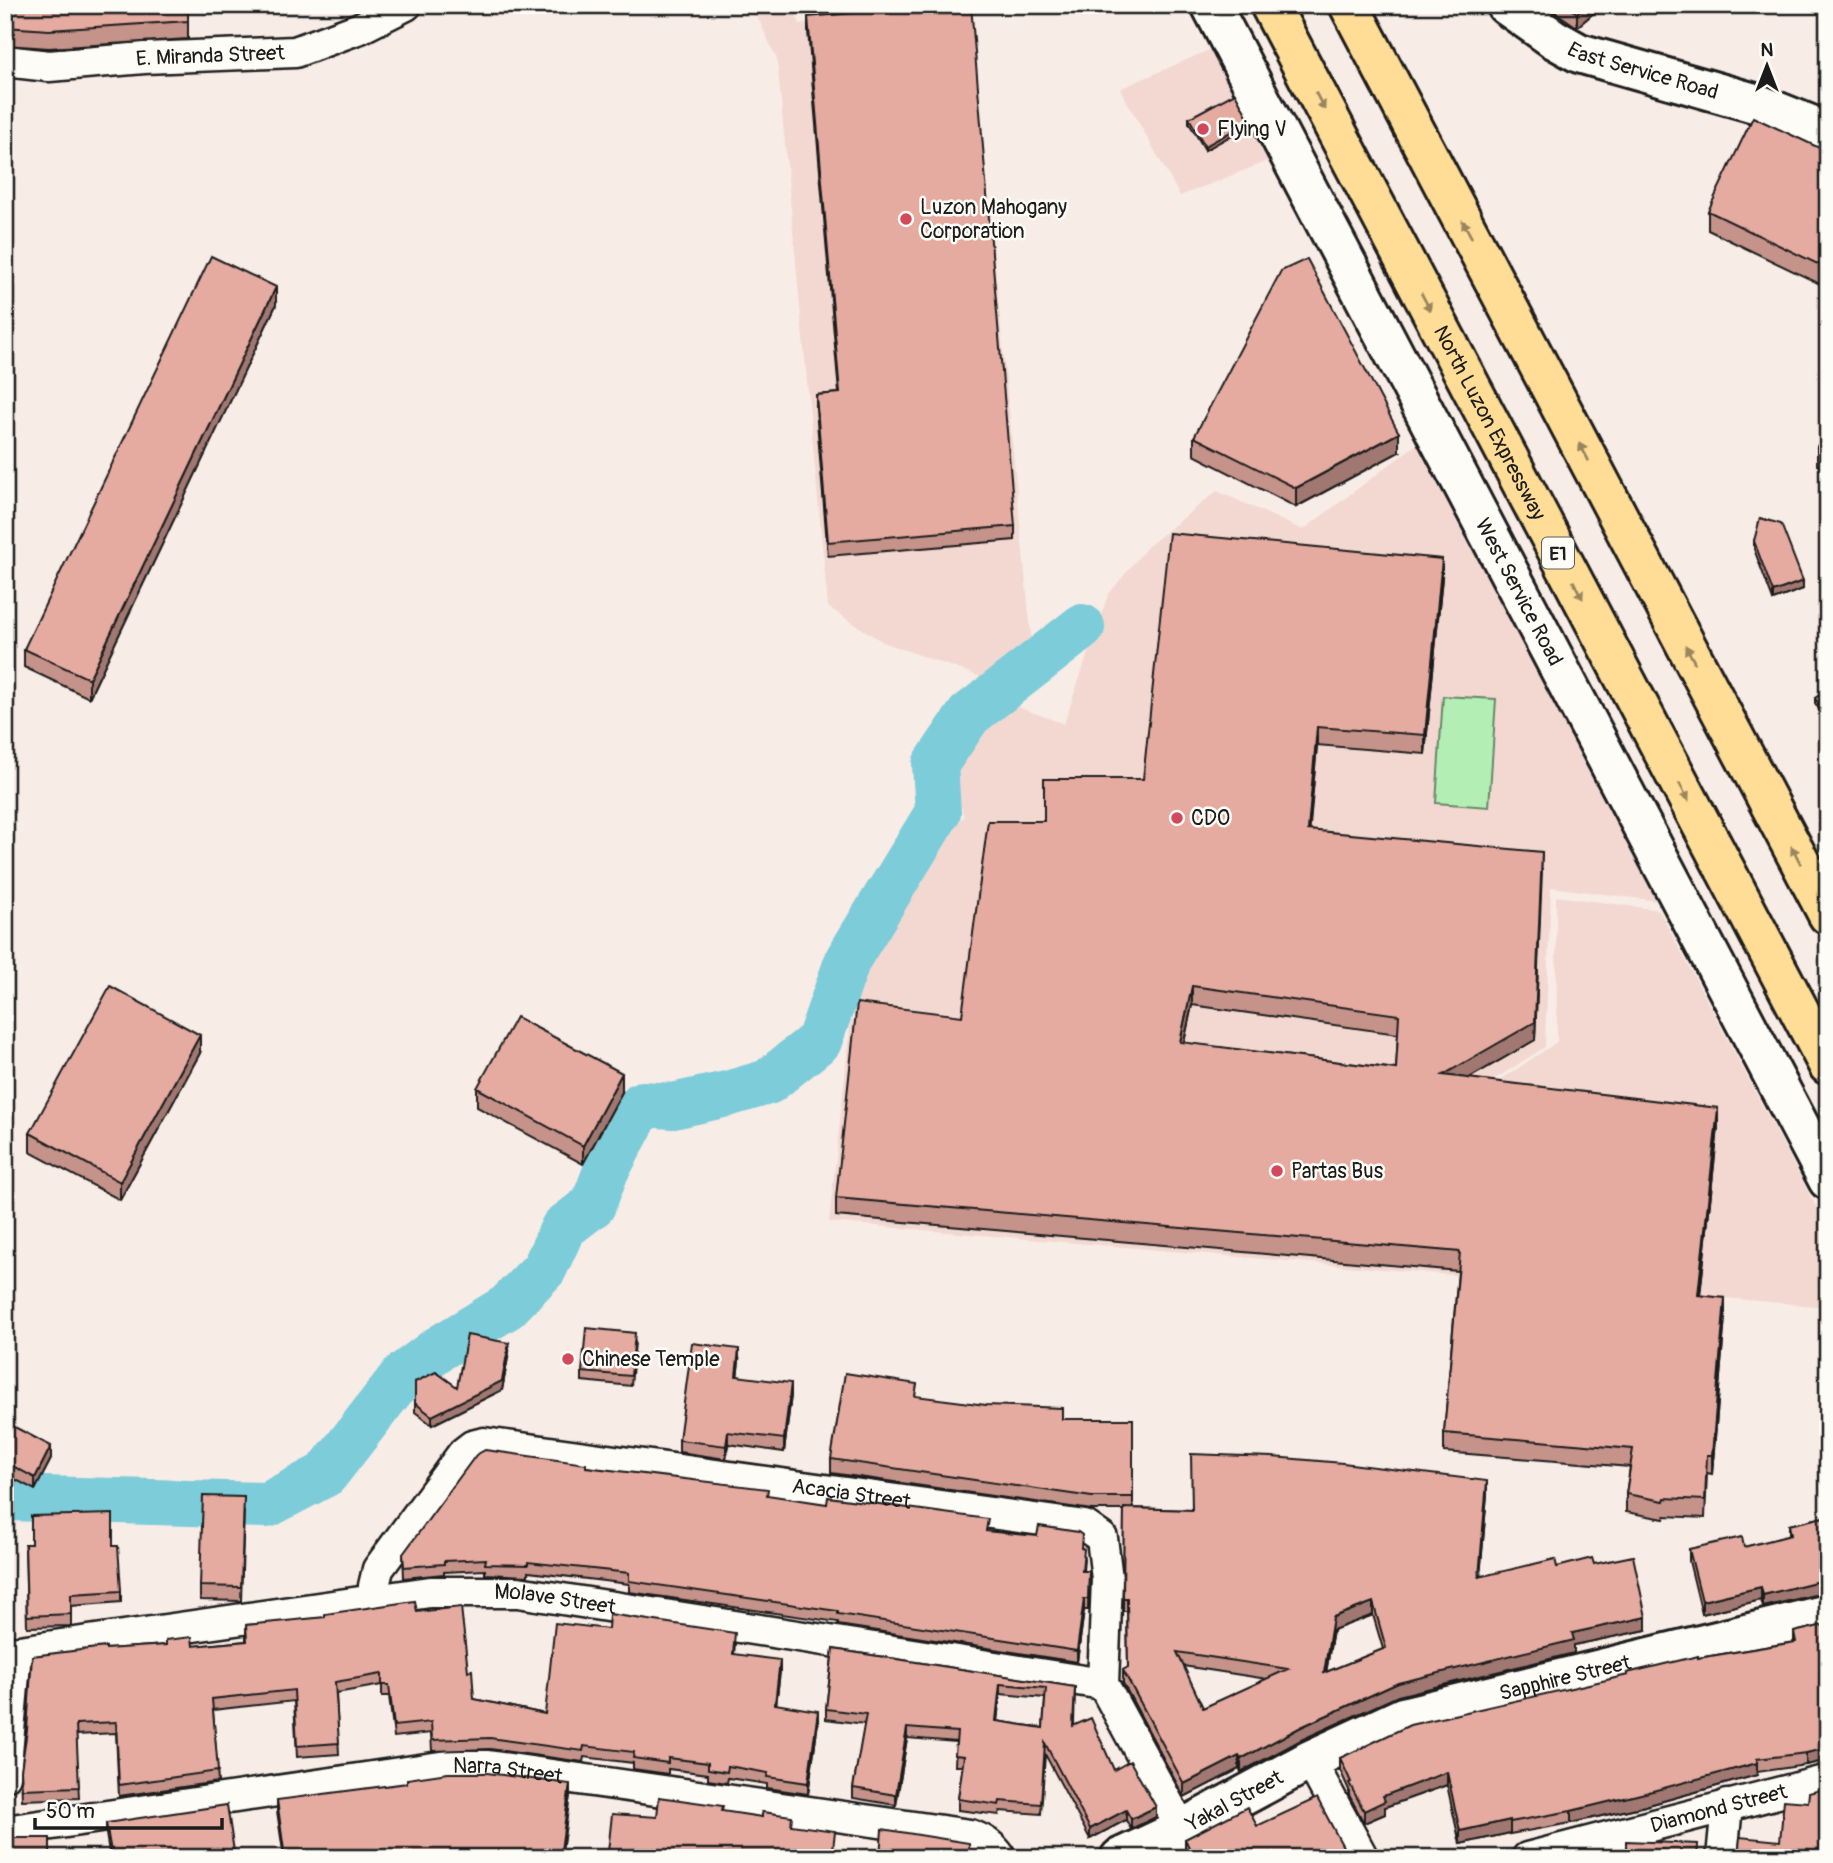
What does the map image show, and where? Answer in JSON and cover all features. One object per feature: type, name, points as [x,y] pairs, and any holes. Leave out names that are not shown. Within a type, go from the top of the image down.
[{"type":"highway","name":"North Luzon Expressway","points":[[1270,5],[1828,1065]]},
{"type":"highway","points":[[1349,5],[1828,915]]},
{"type":"street","name":"E. Miranda Street","points":[[5,61],[50,66],[144,58],[295,52],[360,28],[406,5]]},
{"type":"street","name":"West Service Road","points":[[1211,5],[1828,1180]]},
{"type":"street","name":"East Service Road","points":[[1506,5],[1579,53],[1758,104],[1828,132]]},
{"type":"street","name":"Acacia Street","points":[[374,1599],[378,1569],[463,1453],[472,1446],[484,1443],[1085,1526],[1102,1538],[1105,1554],[1107,1579],[1104,1684],[1182,1829]]},
{"type":"street","name":"Molave Street","points":[[11,1653],[430,1592],[517,1592],[1104,1684]]},
{"type":"street","name":"Sapphire Street","points":[[1310,1760],[1403,1717],[1828,1614]]},
{"type":"street","points":[[5,1776],[11,1653]]},
{"type":"street","points":[[1310,1760],[1363,1858]]},
{"type":"street","name":"Yakal Street","points":[[1120,1858],[1182,1829],[1310,1760]]},
{"type":"street","name":"Narra Street","points":[[5,1831],[434,1767],[488,1766],[970,1835],[983,1839],[994,1847],[1001,1858]]},
{"type":"street","name":"Diamond Street","points":[[1527,1858],[1828,1780]]},
{"type":"street","points":[[1722,1858],[1727,1805]]},
{"type":"shaded area","name":"Luzon Mahogany Corporation","points":[[752,5],[791,5],[800,24],[970,13],[1033,655],[992,681],[883,642],[828,607],[777,59]]},
{"type":"shaded area","name":"Flying V","points":[[1216,47],[1280,156],[1180,196],[1120,89]]},
{"type":"shaded area","points":[[1429,435],[1657,901],[1551,887],[1545,1047],[1478,1090],[829,1013],[920,847],[964,817],[948,758],[994,698],[1064,724],[1108,595],[1147,547],[1217,491],[1303,530]]},
{"type":"shaded area","name":"Partas Bus","points":[[1556,896],[1659,910],[1828,1229],[1828,1307],[829,1222],[851,1020],[1481,1093],[1557,1042]]},
{"type":"green space","points":[[1443,696],[1496,699],[1489,807],[1436,803]]},
{"type":"building","points":[[5,5],[188,5],[188,21],[49,30],[5,27]]},
{"type":"building","name":"Luzon Mahogany Corporation","points":[[971,5],[1015,526],[828,542],[816,395],[840,393],[808,17]]},
{"type":"building","points":[[1565,5],[1587,5],[1577,13]]},
{"type":"building","points":[[1235,93],[1250,121],[1205,146],[1189,118]]},
{"type":"building","points":[[1753,117],[1828,152],[1828,269],[1708,211]]},
{"type":"building","points":[[211,256],[276,287],[89,679],[24,649]]},
{"type":"building","points":[[1307,259],[1399,433],[1296,488],[1194,437],[1281,271]]},
{"type":"building","points":[[1828,428],[1828,452],[1817,447]]},
{"type":"building","points":[[1760,518],[1781,524],[1803,581],[1773,592],[1754,541]]},
{"type":"building","points":[[1169,533],[1442,559],[1425,735],[1317,727],[1308,830],[1542,852],[1535,1022],[1443,1075],[1718,1108],[1698,1295],[1725,1298],[1712,1455],[1707,1455],[1705,1500],[1665,1498],[1664,1501],[1626,1494],[1633,1449],[1444,1433],[1460,1252],[836,1198],[857,1003],[962,1016],[988,821],[1044,821],[1044,779],[1143,779]],"holes":[[[1192,986],[1399,1015],[1396,1069],[1180,1042]]]},
{"type":"building","points":[[1828,690],[1828,718],[1815,698]]},
{"type":"building","points":[[110,986],[200,1035],[120,1182],[30,1133]]},
{"type":"building","points":[[516,1017],[622,1073],[583,1146],[477,1088]]},
{"type":"building","points":[[586,1328],[635,1333],[631,1376],[582,1372]]},
{"type":"building","points":[[467,1335],[509,1343],[502,1381],[432,1416],[415,1403],[415,1382],[436,1372],[457,1387]]},
{"type":"building","points":[[692,1343],[739,1349],[736,1376],[791,1383],[784,1439],[728,1432],[726,1446],[679,1440]]},
{"type":"building","points":[[845,1373],[917,1384],[915,1396],[986,1405],[1062,1408],[1062,1419],[1133,1419],[1133,1497],[1092,1497],[831,1459]]},
{"type":"building","points":[[5,1422],[51,1446],[35,1478],[5,1462]]},
{"type":"building","points":[[485,1450],[586,1464],[586,1467],[768,1489],[767,1495],[827,1504],[828,1497],[988,1519],[986,1531],[1037,1536],[1039,1526],[1078,1532],[1082,1535],[1081,1548],[1084,1549],[1082,1571],[1089,1571],[1088,1599],[1084,1599],[1077,1651],[838,1614],[838,1611],[629,1581],[629,1573],[528,1562],[528,1565],[485,1564],[486,1559],[404,1567],[403,1554],[476,1455]]},
{"type":"building","points":[[1191,1454],[1343,1463],[1487,1481],[1479,1577],[1555,1559],[1557,1567],[1592,1558],[1594,1564],[1633,1556],[1646,1617],[1572,1633],[1574,1640],[1398,1683],[1184,1784],[1123,1670],[1128,1667],[1127,1598],[1123,1598],[1124,1508],[1192,1510]],"holes":[[[1373,1602],[1386,1648],[1324,1673],[1333,1617]],[[1177,1652],[1288,1669],[1203,1708]]]},
{"type":"building","points":[[203,1496],[244,1497],[241,1587],[200,1586]]},
{"type":"building","points":[[113,1514],[113,1546],[118,1546],[121,1591],[71,1594],[71,1614],[27,1616],[25,1544],[31,1544],[31,1516]]},
{"type":"building","points":[[1828,1516],[1828,1580],[1763,1595],[1761,1587],[1702,1601],[1689,1549],[1742,1537],[1744,1547],[1791,1535],[1789,1525]]},
{"type":"building","points":[[415,1601],[417,1612],[461,1607],[474,1699],[545,1714],[555,1623],[608,1629],[609,1614],[735,1633],[733,1654],[780,1660],[775,1704],[818,1711],[808,1783],[767,1777],[768,1773],[728,1766],[727,1772],[708,1769],[708,1763],[668,1758],[668,1763],[633,1758],[634,1752],[584,1746],[583,1751],[490,1738],[432,1740],[431,1722],[394,1726],[389,1685],[382,1685],[382,1674],[335,1682],[339,1743],[297,1746],[294,1690],[212,1699],[218,1771],[119,1785],[116,1722],[76,1724],[79,1787],[22,1789],[21,1770],[27,1730],[32,1656],[106,1647],[166,1645],[166,1640],[192,1637],[193,1646],[247,1641],[246,1625],[325,1617],[325,1614]]},
{"type":"building","points":[[1828,1624],[1828,1748],[1757,1759],[1757,1763],[1571,1811],[1460,1831],[1447,1772],[1383,1796],[1385,1801],[1364,1811],[1349,1783],[1351,1782],[1340,1758],[1410,1725],[1628,1675],[1627,1673],[1698,1656],[1796,1642],[1794,1632]]},
{"type":"building","points":[[833,1649],[1075,1687],[1073,1726],[1091,1718],[1114,1770],[1130,1761],[1156,1807],[1131,1819],[1126,1810],[1090,1829],[1045,1743],[1041,1804],[1000,1801],[999,1805],[958,1799],[964,1756],[955,1755],[957,1732],[907,1728],[896,1795],[853,1788],[866,1714],[826,1709]],"holes":[[[1000,1684],[1046,1688],[1043,1728],[996,1721]]]},
{"type":"building","points":[[448,1773],[487,1773],[570,1784],[560,1858],[285,1858],[277,1800],[407,1783],[407,1779]]},
{"type":"building","points":[[1828,1788],[1828,1858],[1738,1858],[1740,1837],[1780,1841],[1784,1800],[1808,1802],[1809,1793]]},
{"type":"building","points":[[659,1797],[723,1806],[722,1811],[762,1817],[762,1812],[792,1816],[791,1825],[835,1831],[832,1858],[604,1858],[605,1851],[608,1852],[612,1814],[657,1817]]},
{"type":"building","points":[[1317,1798],[1349,1858],[1194,1858],[1185,1839],[1247,1807],[1257,1826]]},
{"type":"building","points":[[227,1805],[235,1858],[112,1858],[106,1823]]},
{"type":"building","points":[[882,1829],[969,1843],[970,1858],[880,1858]]},
{"type":"building","points":[[12,1838],[50,1838],[50,1858],[12,1858]]},
{"type":"building","points":[[1626,1841],[1698,1844],[1697,1858],[1577,1858],[1626,1850]]},
{"type":"waterway","points":[[5,1498],[267,1505],[326,1474],[402,1376],[438,1349],[507,1307],[544,1269],[563,1228],[593,1205],[606,1171],[642,1104],[673,1106],[768,1082],[819,1041],[848,959],[938,812],[935,765],[969,715],[1082,627]]},
{"type":"place","name":"Flying V","points":[[1203,129]]},
{"type":"place","name":"Luzon Mahogany Corporation","points":[[906,219]]},
{"type":"place","name":"CDO","points":[[1177,818]]},
{"type":"place","name":"Partas Bus","points":[[1277,1171]]},
{"type":"place","name":"Chinese Temple","points":[[568,1359]]}]
